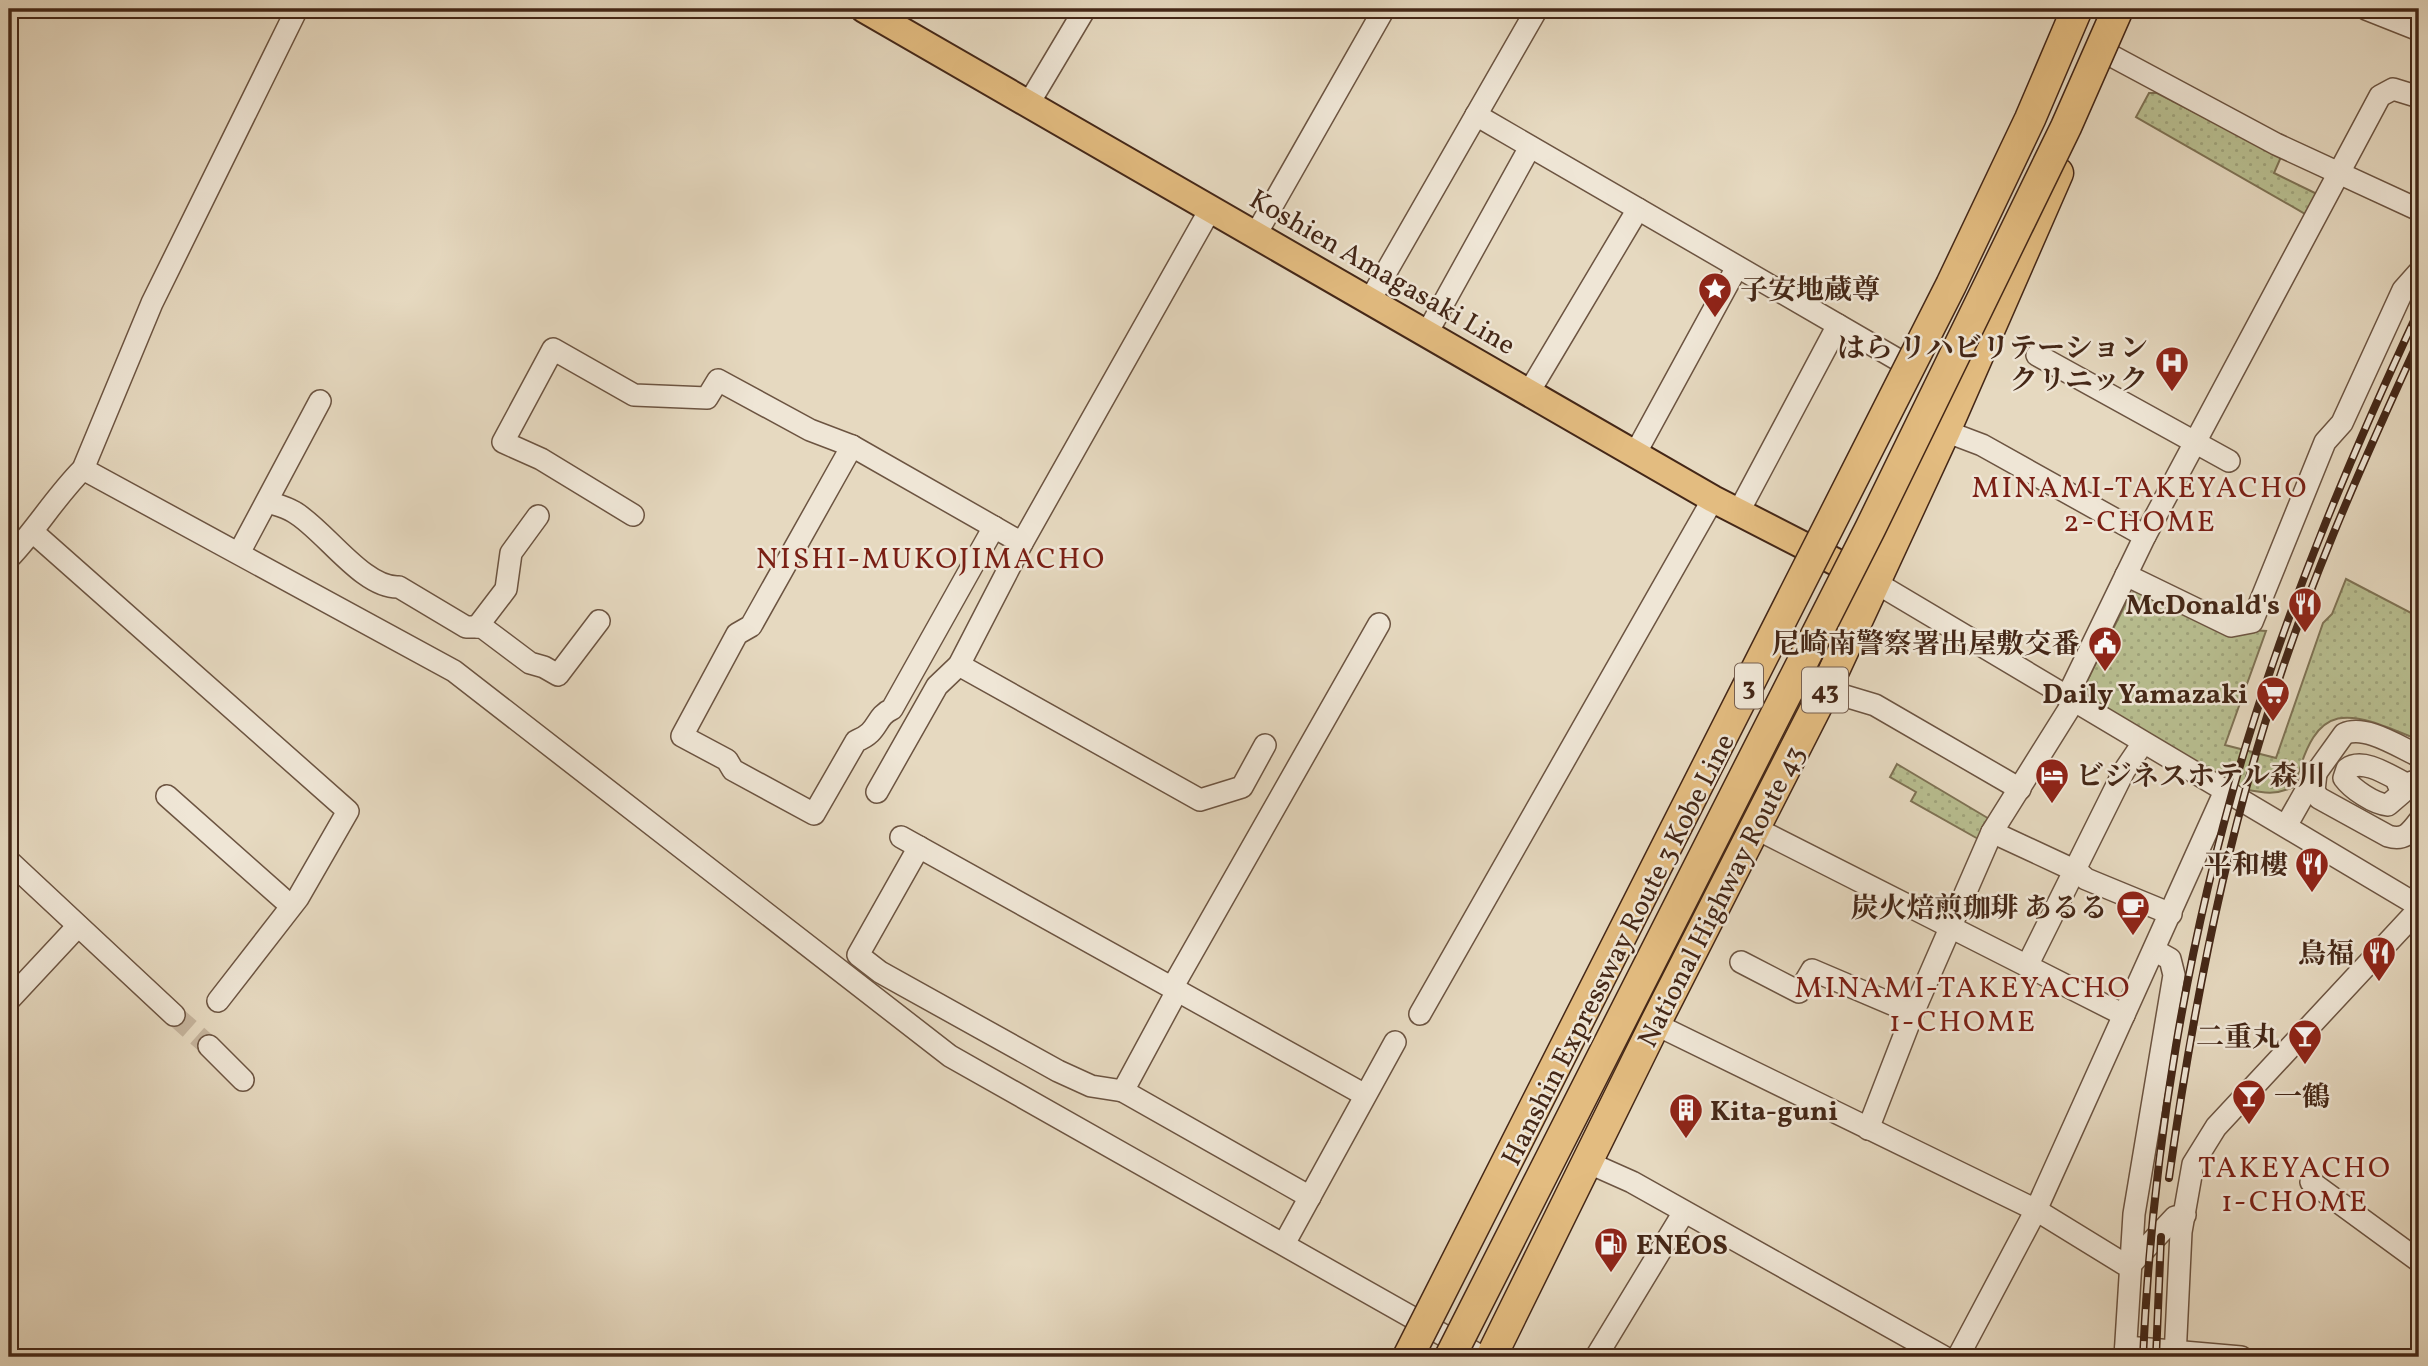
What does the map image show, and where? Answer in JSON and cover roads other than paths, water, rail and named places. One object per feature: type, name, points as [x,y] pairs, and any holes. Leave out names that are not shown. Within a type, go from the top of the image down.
[{"type":"highway","points":[[1406,1357],[1947,288],[2024,125],[2074,9]]},
{"type":"highway","name":"Hanshin Expressway Route 3 Kobe Line","points":[[1406,1357],[1951,285],[2030,119],[2074,9]]},
{"type":"highway","name":"Hanshin Expressway Route 3 Kobe Line","points":[[1450,1357],[1955,357],[2066,127],[2118,9]]},
{"type":"highway","name":"National Highway Route 43","points":[[1491,1357],[1655,1024],[1825,690],[1873,581],[1945,432],[2128,9]]},
{"type":"main road","name":"Koshien Amagasaki Line","points":[[864,9],[1713,499],[1813,553],[1873,581]]},
{"type":"street","points":[[9,558],[34,533],[67,485],[83,469],[152,303],[297,9]]},
{"type":"street","points":[[1029,103],[1085,9]]},
{"type":"street","points":[[1256,234],[1384,9]]},
{"type":"street","points":[[1370,300],[1537,9]]},
{"type":"street","points":[[2366,9],[2417,23]]},
{"type":"street","points":[[2110,55],[2276,144],[2419,210]]},
{"type":"street","points":[[1868,1129],[1913,1013],[1952,929],[1992,832],[2020,789],[2070,699],[2145,536],[2380,96],[2393,89],[2419,97]]},
{"type":"street","points":[[1476,116],[1907,365]]},
{"type":"street","points":[[1427,334],[1530,147]]},
{"type":"street","points":[[877,792],[937,686],[959,664],[1022,543],[1211,208]]},
{"type":"street","points":[[1529,392],[1638,209]]},
{"type":"street","points":[[1636,454],[1737,267]]},
{"type":"street","points":[[2126,575],[2231,626],[2252,622],[2325,442],[2342,423],[2403,290],[2419,272]]},
{"type":"street","points":[[1738,513],[1838,326]]},
{"type":"street","points":[[633,515],[541,460],[503,442],[553,349],[634,395],[707,398],[718,380],[810,430],[852,446],[1022,543]]},
{"type":"street","points":[[2037,355],[2229,461]]},
{"type":"street","points":[[239,553],[320,401]]},
{"type":"street","points":[[1945,432],[1982,445],[2145,536]]},
{"type":"street","points":[[852,446],[751,626],[737,634],[682,736],[727,760],[733,770],[814,814],[856,741],[871,735],[884,712],[892,709],[994,527]]},
{"type":"street","points":[[83,469],[454,671],[950,1056],[1482,1357]]},
{"type":"street","points":[[1420,1014],[1713,499]]},
{"type":"street","points":[[268,502],[294,512],[367,575],[388,588],[399,587],[466,627],[482,627],[530,663],[558,675],[599,621]]},
{"type":"street","points":[[477,627],[506,589],[511,553],[538,516]]},
{"type":"street","points":[[34,533],[348,811],[291,906],[218,1001]]},
{"type":"street","points":[[1873,581],[2419,908],[2216,1127],[2193,1164],[2185,1215],[2175,1354]]},
{"type":"street","points":[[1123,1091],[1175,989],[1379,624]]},
{"type":"street","points":[[959,664],[1200,800],[1242,787],[1265,745]]},
{"type":"street","points":[[1825,690],[1875,705],[2020,789]]},
{"type":"street","points":[[2286,826],[2338,739],[2350,731],[2371,734],[2419,756]]},
{"type":"street","points":[[2027,966],[2124,771],[2143,743]]},
{"type":"street","points":[[2319,798],[2321,779],[2330,768],[2355,764],[2408,784],[2388,805],[2381,804],[2348,784],[2344,778],[2347,769],[2355,764]]},
{"type":"street","points":[[2316,773],[2314,791],[2319,798],[2397,839],[2409,834],[2419,821]]},
{"type":"street","points":[[1958,1357],[2036,1210],[2225,791]]},
{"type":"street","points":[[167,796],[291,906]]},
{"type":"street","points":[[1755,828],[2124,1015]]},
{"type":"street","points":[[1992,832],[2074,870],[2086,879],[2171,914]]},
{"type":"street","points":[[1310,1197],[1123,1091],[1091,1086],[1058,1071],[880,972],[858,955],[910,842],[1365,1095]]},
{"type":"street","points":[[9,862],[174,1016]]},
{"type":"street","points":[[9,1000],[78,926]]},
{"type":"street","points":[[2154,950],[2170,959],[2174,975],[2134,1214],[2126,1352],[2241,1357]]},
{"type":"street","points":[[1741,962],[1799,992],[1812,970],[1913,1013]]},
{"type":"street","points":[[1655,1024],[2036,1210],[2124,1264],[2131,1264],[2175,1217],[2185,1215]]},
{"type":"street","points":[[1284,1244],[1395,1042]]},
{"type":"street","points":[[209,1046],[243,1080]]},
{"type":"street","points":[[1587,1162],[1684,1212],[1944,1357]]},
{"type":"street","points":[[2311,1182],[2419,1261]]},
{"type":"street","points":[[1596,1357],[1684,1212]]},
{"type":"tunnel","points":[[174,1015],[209,1046]]},
{"type":"railway","points":[[2143,1357],[2164,1124],[2190,969],[2226,817],[2265,686],[2304,577],[2348,469],[2419,310]]},
{"type":"railway","points":[[2169,1178],[2207,954],[2232,843],[2262,733],[2314,583],[2354,485],[2419,340]]},
{"type":"railway","points":[[2156,1357],[2161,1237]]},
{"type":"place","name":"子安地蔵尊","points":[[1715,319]]},
{"type":"place","name":"はら リハビリテーション クリニック","points":[[2172,393]]},
{"type":"place","name":"McDonald's","points":[[2305,634]]},
{"type":"place","name":"尼崎南警察署出屋敷交番","points":[[2105,673]]},
{"type":"place","name":"Daily Yamazaki","points":[[2273,723]]},
{"type":"place","name":"ビジネスホテル森川","points":[[2052,805]]},
{"type":"place","name":"平和樓","points":[[2312,894]]},
{"type":"place","name":"炭火焙煎珈琲 あるる","points":[[2133,937]]},
{"type":"place","name":"鳥福","points":[[2379,983]]},
{"type":"place","name":"二重丸","points":[[2305,1066]]},
{"type":"place","name":"一鶴","points":[[2249,1126]]},
{"type":"place","name":"Kita-guni","points":[[1686,1140]]},
{"type":"place","name":"ENEOS","points":[[1611,1274]]},
{"type":"district","name":"MINAMI-TAKEYACHO 2-CHOME","points":[[2140,504]]},
{"type":"district","name":"NISHI-MUKOJIMACHO","points":[[931,558]]},
{"type":"district","name":"MINAMI-TAKEYACHO 1-CHOME","points":[[1963,1004]]},
{"type":"district","name":"TAKEYACHO 1-CHOME","points":[[2295,1184]]}]
